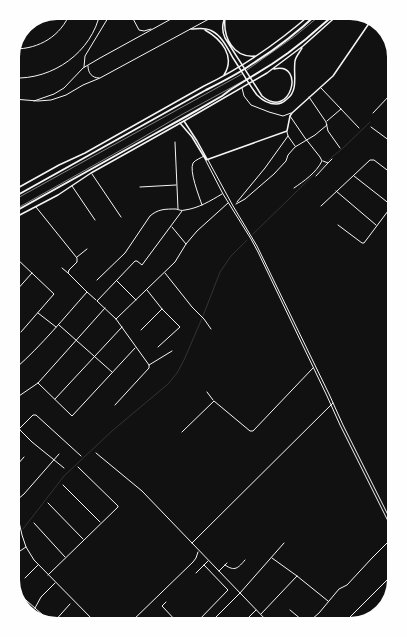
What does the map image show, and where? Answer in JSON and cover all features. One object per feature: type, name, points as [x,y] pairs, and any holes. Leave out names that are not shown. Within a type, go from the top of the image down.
[{"type":"highway","points":[[20,194],[206,90],[236,75],[298,31],[310,20]]},
{"type":"highway","points":[[20,208],[222,96],[288,53],[328,20]]},
{"type":"main road","points":[[224,20],[222,30],[225,38],[257,91],[266,100],[278,101],[285,98],[290,93],[292,79],[290,74],[284,69],[280,68],[272,70]]},
{"type":"main road","points":[[225,20],[225,33],[233,47],[244,56],[257,56]]},
{"type":"main road","points":[[20,187],[59,165],[85,153],[224,76],[257,56],[288,34],[304,20]]},
{"type":"main road","points":[[20,215],[272,70],[304,46],[332,20]]},
{"type":"main road","points":[[180,123],[192,137],[207,159],[287,131],[292,113],[333,76],[369,25]]},
{"type":"main road","points":[[191,29],[211,30],[216,33],[257,95],[271,104],[283,102],[289,98],[292,93],[295,63],[297,56],[304,46]]},
{"type":"main road","points":[[203,29],[216,37],[227,54],[229,64],[224,76]]},
{"type":"main road","points":[[184,121],[205,156]]},
{"type":"street","points":[[21,49],[30,48],[46,42],[59,31],[67,20]]},
{"type":"street","points":[[20,78],[33,77],[48,73],[71,59],[88,41],[95,29],[98,20]]},
{"type":"street","points":[[83,68],[85,56],[107,20]]},
{"type":"street","points":[[134,20],[141,31],[154,28]]},
{"type":"street","points":[[33,101],[54,94],[64,88],[83,68],[169,20]]},
{"type":"street","points":[[20,100],[33,101],[51,100],[66,95],[207,20]]},
{"type":"street","points":[[88,66],[88,71],[90,74],[95,78],[100,78]]},
{"type":"street","points":[[321,87],[359,128]]},
{"type":"street","points":[[242,88],[244,96],[251,105],[283,116],[292,113]]},
{"type":"street","points":[[309,97],[326,122],[328,131],[340,148]]},
{"type":"street","points":[[373,113],[387,98]]},
{"type":"street","points":[[326,122],[341,109]]},
{"type":"street","points":[[290,116],[322,161],[327,163]]},
{"type":"street","points":[[233,206],[245,199],[274,174],[286,161],[288,155],[295,147],[327,125]]},
{"type":"street","points":[[371,127],[387,139]]},
{"type":"street","points":[[287,131],[288,136],[295,147]]},
{"type":"street","points":[[236,204],[288,136]]},
{"type":"street","points":[[175,142],[178,209]]},
{"type":"street","points":[[202,206],[192,170],[193,163],[205,156]]},
{"type":"street","points":[[207,159],[223,194],[258,252],[347,440],[387,517]]},
{"type":"street","points":[[316,176],[332,159]]},
{"type":"street","points":[[320,206],[370,160],[374,160],[387,170]]},
{"type":"street","points":[[294,188],[311,175],[322,161]]},
{"type":"street","points":[[213,172],[257,246],[387,513]]},
{"type":"street","points":[[91,173],[121,217]]},
{"type":"street","points":[[354,175],[387,203]]},
{"type":"street","points":[[140,187],[177,185]]},
{"type":"street","points":[[72,186],[95,220]]},
{"type":"street","points":[[336,191],[377,225]]},
{"type":"street","points":[[97,301],[135,261],[142,265],[182,211],[202,206],[223,194]]},
{"type":"street","points":[[116,320],[175,262],[186,244],[206,223],[231,202]]},
{"type":"street","points":[[36,207],[77,258],[78,262],[69,270],[68,273]]},
{"type":"street","points":[[97,280],[125,253],[153,213],[161,209],[178,209],[182,211]]},
{"type":"street","points":[[338,225],[362,244],[387,211]]},
{"type":"street","points":[[171,226],[186,244]]},
{"type":"street","points":[[77,258],[87,249]]},
{"type":"street","points":[[20,262],[54,294],[21,332]]},
{"type":"street","points":[[62,268],[116,320],[149,365]]},
{"type":"street","points":[[164,272],[192,307],[204,319],[211,330]]},
{"type":"street","points":[[20,286],[32,273]]},
{"type":"street","points":[[117,280],[136,300]]},
{"type":"street","points":[[147,289],[162,309],[180,327],[158,346]]},
{"type":"street","points":[[20,365],[56,328],[87,292]]},
{"type":"street","points":[[20,395],[38,383],[105,308]]},
{"type":"street","points":[[140,330],[162,309]]},
{"type":"street","points":[[37,312],[56,328]]},
{"type":"street","points":[[58,325],[112,373]]},
{"type":"street","points":[[55,399],[122,327]]},
{"type":"street","points":[[38,383],[72,416],[136,348]]},
{"type":"street","points":[[115,405],[149,368],[149,365],[172,351]]},
{"type":"street","points":[[207,392],[214,400],[252,432],[313,367]]},
{"type":"street","points":[[182,432],[214,400]]},
{"type":"street","points":[[192,544],[333,403]]},
{"type":"street","points":[[64,468],[32,442],[20,429],[33,415],[36,415],[81,456]]},
{"type":"street","points":[[96,453],[137,487],[263,617]]},
{"type":"street","points":[[20,497],[59,454]]},
{"type":"street","points":[[20,461],[24,457]]},
{"type":"street","points":[[48,575],[118,506],[78,467]]},
{"type":"street","points":[[62,485],[101,522]]},
{"type":"street","points":[[48,503],[83,540]]},
{"type":"street","points":[[34,523],[65,558]]},
{"type":"street","points":[[20,526],[26,547],[38,565],[90,617]]},
{"type":"street","points":[[216,617],[240,593],[284,543]]},
{"type":"street","points":[[314,617],[339,589],[347,585],[387,543]]},
{"type":"street","points":[[20,551],[26,547]]},
{"type":"street","points":[[136,617],[193,562],[198,555],[198,550]]},
{"type":"street","points":[[272,557],[328,602]]},
{"type":"street","points":[[219,572],[226,564],[230,569],[234,569],[238,568],[246,560]]},
{"type":"street","points":[[196,573],[208,561]]},
{"type":"street","points":[[25,578],[38,565]]},
{"type":"street","points":[[204,565],[228,590]]},
{"type":"street","points":[[260,614],[297,576]]},
{"type":"street","points":[[350,617],[387,580]]},
{"type":"street","points":[[35,608],[41,597],[55,582]]},
{"type":"street","points":[[202,617],[232,585]]},
{"type":"street","points":[[26,600],[42,614]]},
{"type":"street","points":[[166,602],[162,606],[172,617]]},
{"type":"street","points":[[59,617],[70,604]]},
{"type":"street","points":[[249,617],[256,610]]},
{"type":"street","points":[[290,610],[298,617]]},
{"type":"lane","points":[[20,197],[245,72],[274,53],[314,20]]},
{"type":"waterway","points":[[253,234],[370,122]]},
{"type":"waterway","points":[[23,529],[64,476],[112,431],[168,384],[177,373],[203,316],[220,272],[231,256],[247,240]]}]
